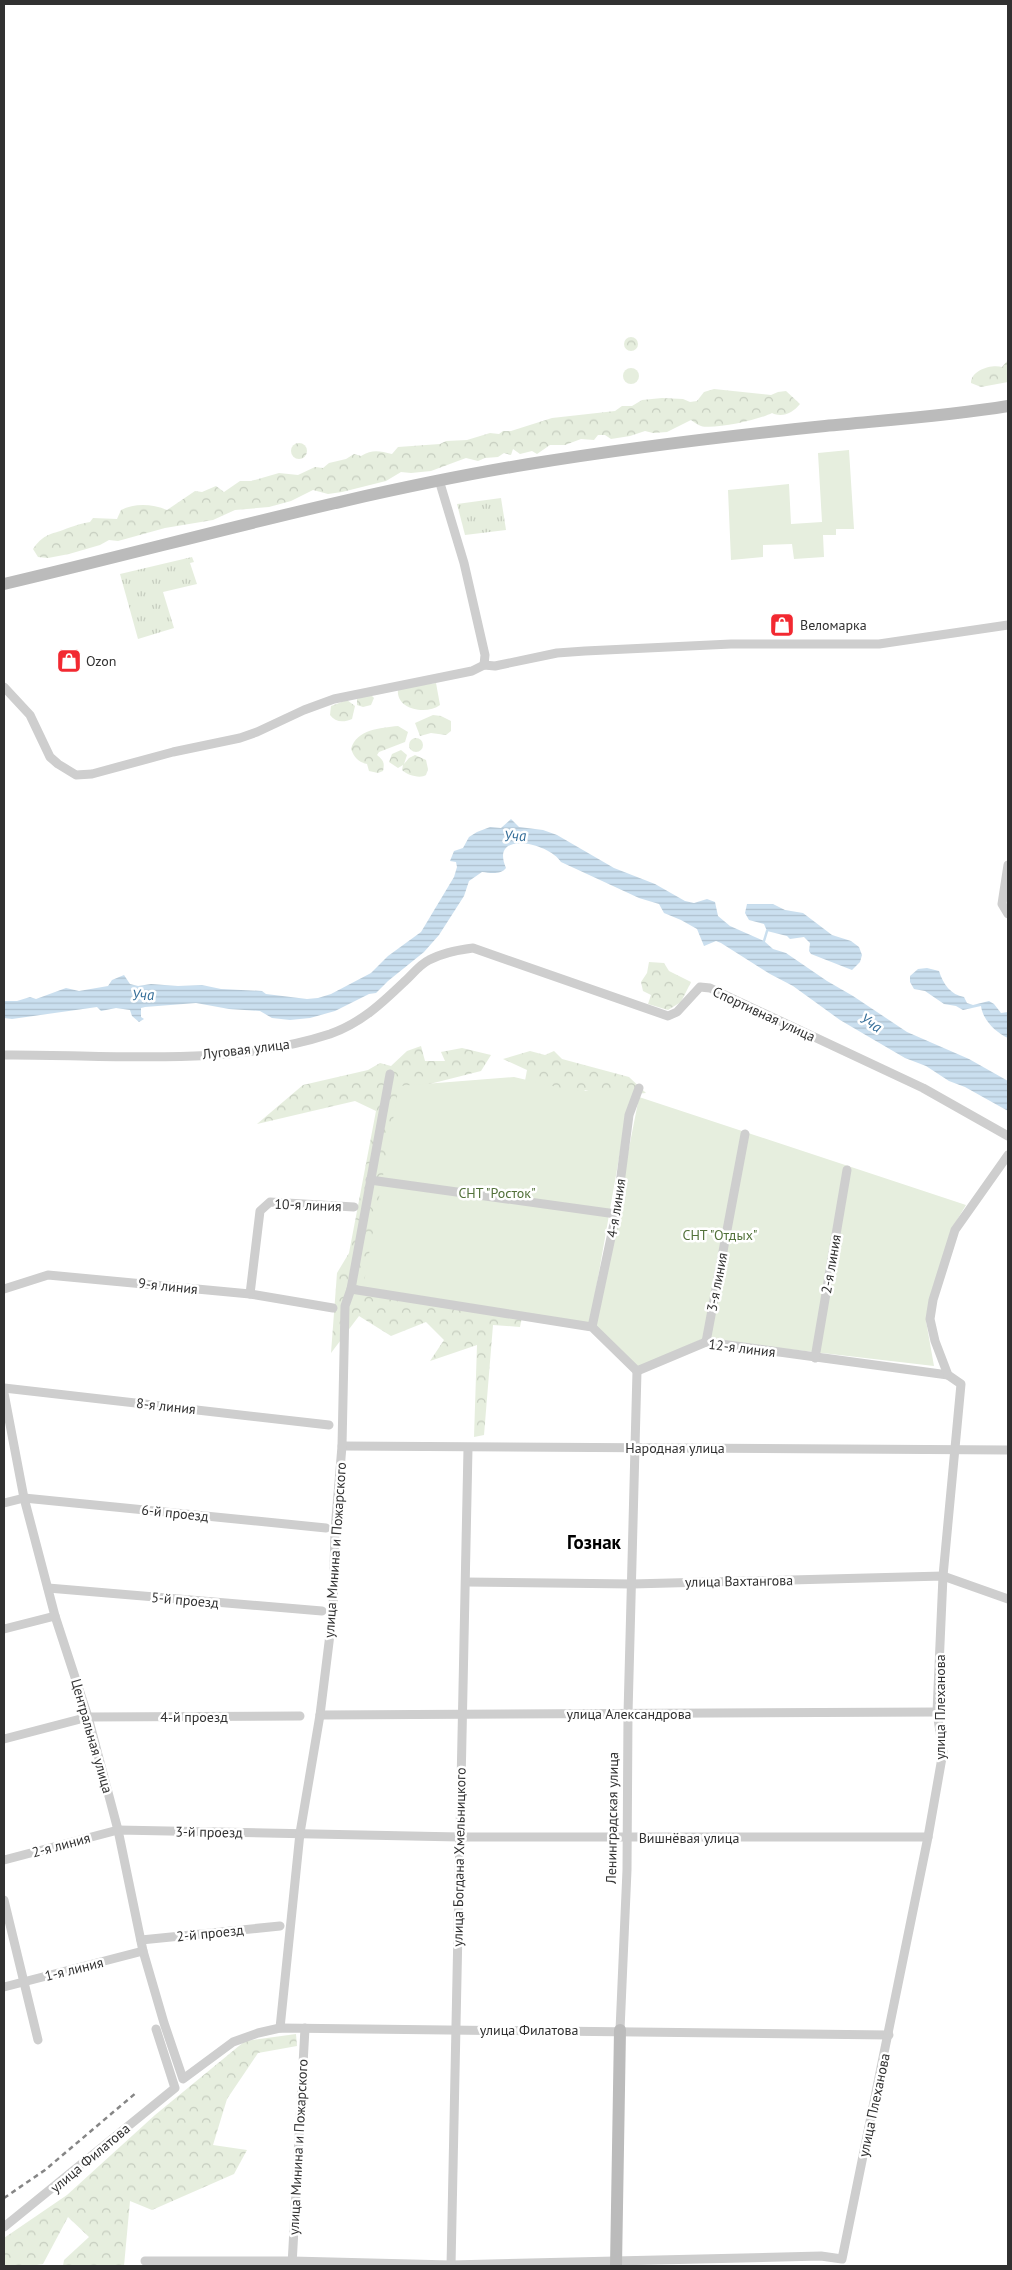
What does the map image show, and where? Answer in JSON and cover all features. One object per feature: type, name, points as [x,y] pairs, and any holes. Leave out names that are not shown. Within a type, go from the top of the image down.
[{"type":"main road","points":[[4,584],[319,506],[439,480],[531,464],[712,439],[954,414],[1008,406]]},
{"type":"main road","name":"Ленинградская улица","points":[[616,2263],[620,2030]]},
{"type":"street","points":[[439,480],[472,592],[485,655],[484,665]]},
{"type":"street","points":[[6,690],[30,716],[50,757],[76,775],[92,774],[165,754],[240,738],[334,699],[472,671],[484,665],[495,666],[558,653],[594,651],[731,644],[878,644],[1008,625]]},
{"type":"street","points":[[1008,865],[1002,904],[1008,914]]},
{"type":"street","name":"Спортивная улица","points":[[460,950],[473,948],[668,1016],[677,1012],[700,987],[710,988],[922,1088],[1008,1136]]},
{"type":"street","name":"Луговая улица","points":[[4,1055],[167,1057],[288,1045],[330,1034],[362,1020],[421,966],[430,960],[460,950]]},
{"type":"street","name":"улица Минина и Пожарского","points":[[280,2028],[300,1833],[320,1715],[333,1610],[335,1530],[342,1446],[346,1306],[351,1289],[390,1074]]},
{"type":"street","name":"4-я линия","points":[[592,1328],[616,1214],[629,1115],[639,1088]]},
{"type":"street","name":"3-я линия","points":[[706,1342],[745,1134]]},
{"type":"street","name":"улица Плеханова","points":[[616,2263],[821,2256],[842,2259],[889,2035],[928,1837],[942,1752],[937,1712],[942,1576],[960,1384],[948,1375],[935,1341],[930,1320],[933,1300],[955,1230],[1008,1155]]},
{"type":"street","name":"2-я линия","points":[[815,1358],[847,1170]]},
{"type":"street","points":[[370,1180],[616,1214]]},
{"type":"street","name":"10-я линия","points":[[250,1294],[260,1211],[270,1202],[354,1206]]},
{"type":"street","name":"9-я линия","points":[[4,1289],[48,1275],[250,1294],[333,1308]]},
{"type":"street","points":[[351,1289],[592,1328],[637,1371]]},
{"type":"street","name":"12-я линия","points":[[637,1371],[706,1342],[948,1375]]},
{"type":"street","name":"Ленинградская улица","points":[[620,2030],[627,1870],[628,1714],[637,1371]]},
{"type":"street","name":"8-я линия","points":[[4,1388],[328,1425]]},
{"type":"street","name":"Центральная улица","points":[[4,1393],[24,1498],[55,1616],[88,1717],[118,1830],[143,1951],[183,2079]]},
{"type":"street","name":"Народная улица","points":[[342,1446],[1008,1450]]},
{"type":"street","name":"улица Богдана Хмельницкого","points":[[451,2266],[468,1448]]},
{"type":"street","name":"6-й проезд","points":[[4,1503],[24,1498],[326,1528]]},
{"type":"street","name":"улица Вахтангова","points":[[466,1582],[632,1584],[942,1576],[1008,1599]]},
{"type":"street","name":"5-й проезд","points":[[48,1588],[322,1611]]},
{"type":"street","points":[[4,1630],[55,1616]]},
{"type":"street","name":"улица Александрова","points":[[320,1715],[937,1712]]},
{"type":"street","name":"4-й проезд","points":[[88,1717],[300,1716]]},
{"type":"street","points":[[4,1739],[88,1717]]},
{"type":"street","name":"2-я линия","points":[[4,1860],[118,1830]]},
{"type":"street","name":"3-й проезд","points":[[118,1830],[300,1833]]},
{"type":"street","name":"Вишнёвая улица","points":[[300,1833],[459,1837],[928,1837]]},
{"type":"street","points":[[4,1900],[38,2040]]},
{"type":"street","name":"2-й проезд","points":[[141,1940],[280,1926]]},
{"type":"street","name":"1-я линия","points":[[4,1987],[143,1951]]},
{"type":"street","name":"улица Филатова","points":[[183,2079],[233,2042],[280,2028],[620,2030],[889,2035]]},
{"type":"street","name":"улица Минина и Пожарского","points":[[292,2264],[304,2028]]},
{"type":"street","name":"улица Филатова","points":[[4,2227],[174,2088],[156,2030]]},
{"type":"street","points":[[145,2261],[451,2266],[616,2263]]},
{"type":"green space","points":[[631,337],[636,339],[638,344],[636,349],[631,351],[626,349],[624,344],[626,339]]},
{"type":"green space","points":[[1008,360],[1008,382],[981,387],[971,383],[972,378],[978,371],[993,366],[1002,367]]},
{"type":"green space","points":[[631,368],[637,370],[639,376],[637,382],[631,384],[625,382],[623,376],[625,370]]},
{"type":"green space","points":[[714,389],[771,395],[786,391],[800,404],[787,414],[772,413],[748,421],[716,427],[701,426],[691,420],[667,432],[653,433],[645,431],[611,439],[605,435],[598,435],[594,440],[581,439],[565,445],[550,445],[537,454],[532,451],[520,454],[513,449],[511,455],[504,453],[498,457],[485,458],[478,461],[466,458],[431,471],[401,472],[386,481],[342,492],[328,494],[313,490],[291,501],[269,507],[235,510],[213,520],[165,528],[118,541],[109,540],[100,545],[48,558],[38,557],[33,549],[46,536],[90,522],[93,518],[117,519],[121,510],[138,505],[155,506],[167,510],[195,491],[202,492],[216,486],[224,492],[240,481],[251,481],[279,473],[298,475],[315,467],[323,468],[329,463],[346,459],[354,454],[361,456],[376,451],[392,454],[398,447],[440,444],[446,441],[467,440],[490,433],[499,434],[503,431],[511,431],[552,418],[615,411],[622,406],[632,406],[642,400],[662,398],[683,399],[690,402],[697,401],[704,392]]},
{"type":"green space","points":[[299,443],[307,451],[299,459],[291,451]]},
{"type":"green space","points":[[849,450],[854,529],[836,529],[836,535],[823,535],[824,557],[794,559],[792,544],[763,545],[763,557],[731,560],[728,490],[789,484],[791,524],[822,522],[818,453]]},
{"type":"green space","points":[[501,498],[506,530],[465,535],[457,504]]},
{"type":"green space","points":[[192,557],[194,562],[190,563],[197,584],[163,592],[174,628],[138,639],[120,574]]},
{"type":"green space","points":[[436,683],[440,705],[434,708],[428,710],[413,709],[402,702],[399,697],[398,690]]},
{"type":"green space","points":[[370,694],[374,698],[371,705],[363,707],[357,705],[357,699]]},
{"type":"green space","points":[[347,700],[355,706],[352,719],[342,721],[334,719],[330,715],[331,706]]},
{"type":"green space","points":[[433,715],[441,716],[451,721],[451,731],[446,735],[431,733],[420,736],[415,723]]},
{"type":"green space","points":[[398,726],[408,732],[405,742],[379,752],[377,755],[383,762],[383,771],[378,773],[369,771],[367,764],[357,759],[353,754],[351,749],[354,742],[364,733]]},
{"type":"green space","points":[[416,738],[421,740],[423,745],[421,750],[416,752],[411,750],[409,745],[411,740]]},
{"type":"green space","points":[[401,750],[407,755],[404,764],[415,755],[426,760],[428,769],[426,775],[420,777],[410,775],[402,770],[403,765],[398,768],[389,762],[392,754]]},
{"type":"green space","points":[[649,962],[664,963],[669,971],[691,982],[681,1002],[668,1010],[648,1004],[651,995],[643,991],[641,982],[647,973]]},
{"type":"green space","points":[[421,1046],[425,1061],[445,1061],[441,1052],[462,1048],[491,1055],[481,1071],[402,1091],[524,1307],[520,1327],[493,1325],[484,1435],[474,1437],[477,1345],[430,1361],[444,1340],[426,1322],[391,1336],[359,1316],[331,1353],[337,1273],[349,1253],[376,1111],[355,1101],[257,1124],[303,1085],[368,1070],[380,1063],[391,1066],[407,1051]]},
{"type":"green space","points":[[530,1051],[545,1055],[554,1051],[562,1059],[629,1077],[646,1093],[607,1096],[585,1090],[562,1121],[521,1102],[527,1070],[503,1059]]},
{"type":"green space","name":"СНТ \"Росток\"","points":[[514,1077],[574,1091],[634,1090],[625,1124],[590,1323],[363,1288],[399,1086]]},
{"type":"green space","name":"СНТ \"Отдых\"","points":[[639,1097],[966,1205],[951,1230],[926,1321],[934,1366],[702,1339],[638,1368],[594,1327]]},
{"type":"green space","points":[[296,2034],[297,2046],[258,2053],[227,2099],[213,2145],[247,2150],[234,2174],[152,2210],[130,2201],[124,2266],[63,2266],[64,2260],[89,2237],[68,2217],[43,2264],[4,2266],[4,2238],[67,2195],[155,2115],[245,2041]]},
{"type":"water","name":"Уча","points":[[511,819],[519,827],[543,830],[557,835],[614,868],[655,884],[685,901],[694,903],[707,899],[715,902],[718,916],[730,926],[764,941],[773,949],[786,953],[907,1032],[969,1059],[1008,1081],[1008,1111],[965,1087],[949,1081],[926,1066],[905,1058],[840,1020],[793,986],[721,943],[716,941],[704,946],[697,929],[664,913],[659,904],[639,898],[561,862],[555,855],[545,849],[523,843],[513,844],[506,848],[503,856],[506,868],[504,870],[495,873],[482,872],[469,881],[464,896],[439,935],[424,952],[376,993],[369,994],[335,1011],[310,1018],[290,1020],[272,1018],[260,1011],[229,1009],[196,1003],[141,1008],[141,1017],[144,1019],[139,1022],[132,1016],[130,1010],[116,1008],[101,1011],[97,1007],[12,1019],[4,1018],[4,1001],[17,1001],[30,997],[36,999],[66,988],[79,991],[108,986],[112,980],[124,975],[130,984],[138,986],[151,984],[202,985],[221,989],[262,991],[266,994],[307,999],[331,994],[371,973],[388,956],[421,932],[454,877],[457,867],[456,862],[450,861],[454,851],[463,848],[469,837],[477,832],[490,827],[501,828]]},
{"type":"water","points":[[747,904],[773,904],[785,910],[803,913],[832,935],[851,941],[859,947],[862,955],[860,962],[852,970],[811,954],[809,951],[810,943],[804,937],[790,939],[787,936],[767,931],[764,924],[749,920],[745,913]]},
{"type":"water","points":[[927,968],[939,971],[948,988],[955,994],[964,997],[967,1003],[973,1005],[989,1001],[1001,1013],[1008,1012],[1008,1038],[990,1025],[984,1016],[981,1006],[963,1010],[956,1006],[944,1004],[925,991],[914,989],[910,982],[910,976],[918,969]]},
{"type":"waterway","points":[[764,941],[767,931]]},
{"type":"railway","points":[[4,2198],[45,2170],[137,2092]]},
{"type":"place","name":"Веломарка","points":[[782,625]]},
{"type":"place","name":"Ozon","points":[[69,661]]},
{"type":"district","name":"Гознак","points":[[594,1542]]}]
